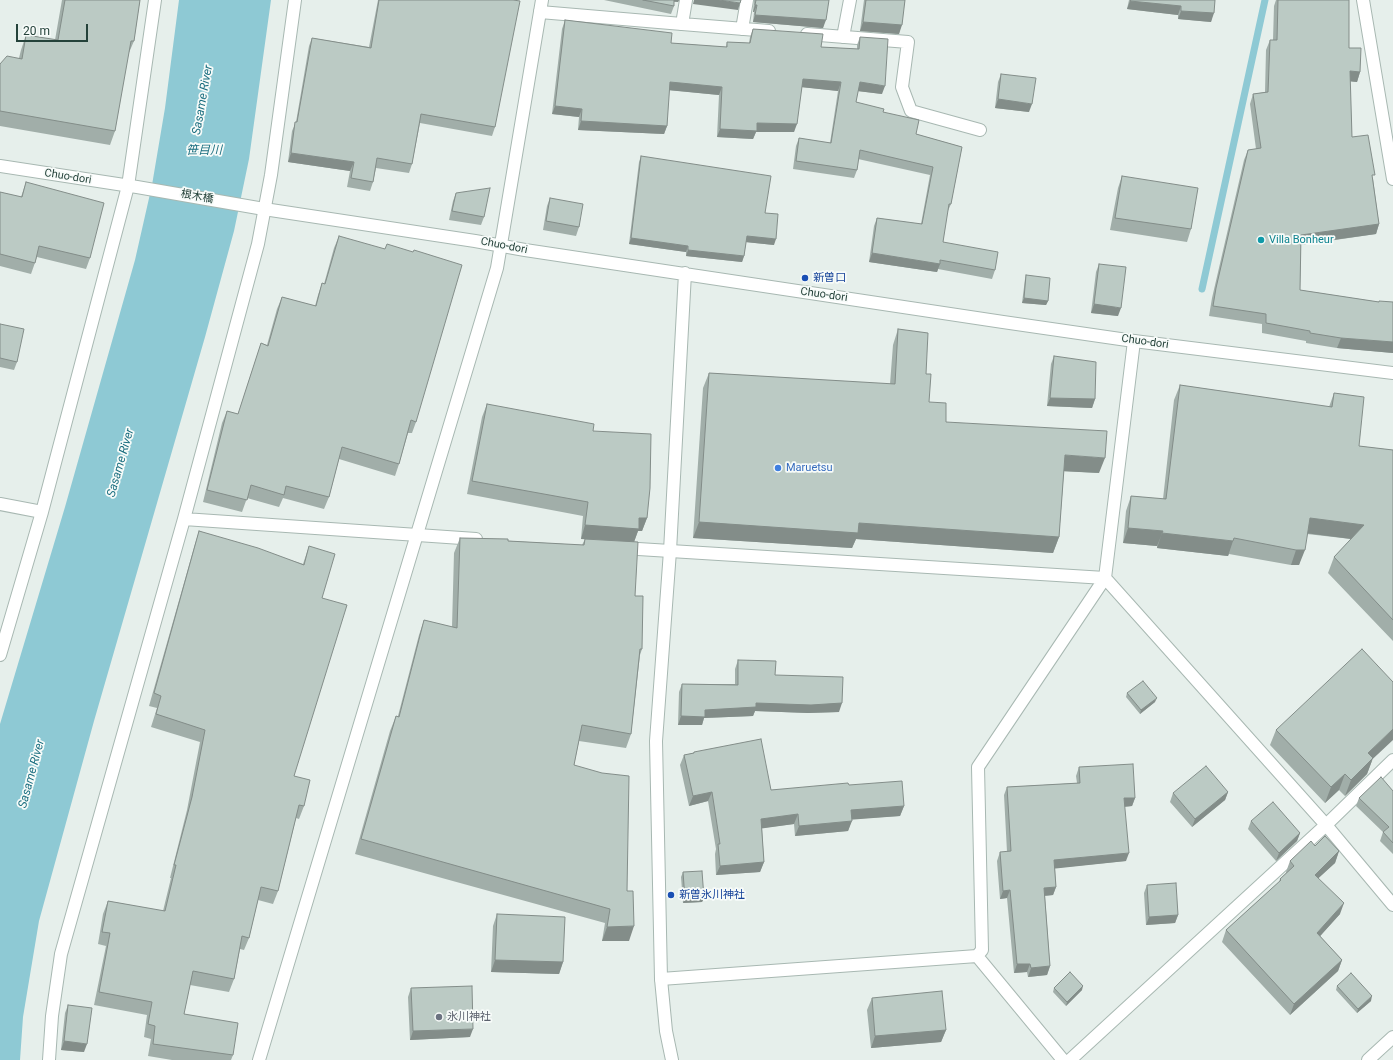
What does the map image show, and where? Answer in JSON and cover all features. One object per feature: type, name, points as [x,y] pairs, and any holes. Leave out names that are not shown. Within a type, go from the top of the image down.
[{"type":"street","points":[[0,655],[42,512],[132,186],[154,0]]},
{"type":"street","points":[[49,1060],[52,1016],[61,954],[184,519],[258,244],[261,208],[270,175],[295,0]]},
{"type":"street","points":[[259,1060],[496,268],[542,0]]},
{"type":"street","points":[[682,24],[686,0]]},
{"type":"street","points":[[742,29],[747,0]]},
{"type":"street","points":[[843,37],[850,0]]},
{"type":"street","points":[[1363,0],[1393,179]]},
{"type":"street","points":[[540,12],[781,32]]},
{"type":"street","points":[[796,33],[908,42],[902,87],[911,111],[980,130]]},
{"type":"street","name":"Chuo-dori","points":[[0,166],[132,186]]},
{"type":"street","name":"根木橋","points":[[132,186],[261,208]]},
{"type":"street","name":"Chuo-dori","points":[[261,208],[525,250],[1134,341],[1393,373]]},
{"type":"street","points":[[672,1060],[666,1031],[661,979],[656,741],[670,551],[685,273]]},
{"type":"street","points":[[661,979],[977,956],[982,950],[978,767],[1105,578],[1134,341]]},
{"type":"street","points":[[0,504],[42,512]]},
{"type":"street","points":[[184,519],[488,540]]},
{"type":"street","points":[[614,547],[1105,578],[1326,825],[1393,904]]},
{"type":"street","points":[[1070,1060],[1326,825],[1393,760]]},
{"type":"street","points":[[977,956],[1063,1060]]},
{"type":"street","points":[[1368,1060],[1393,1037]]},
{"type":"water","name":"笹目川","points":[[179,0],[271,0],[249,159],[234,231],[205,337],[94,721],[39,921],[23,1017],[20,1060],[0,1060],[0,724],[65,507],[135,260],[152,185],[165,108]]},
{"type":"building","points":[[65,0],[140,0],[134,41],[131,41],[115,131],[0,111],[0,64],[7,56],[22,59],[26,35],[58,40]]},
{"type":"building","points":[[379,0],[520,1],[495,127],[421,114],[412,164],[377,158],[373,182],[351,178],[354,162],[291,153],[295,122],[297,122],[312,38],[371,48]]},
{"type":"building","points":[[643,0],[674,0],[674,6]]},
{"type":"building","points":[[719,0],[741,0],[740,3]]},
{"type":"building","points":[[756,0],[829,0],[826,20],[755,15],[757,5],[755,5]]},
{"type":"building","points":[[866,0],[905,0],[902,25],[863,22]]},
{"type":"building","points":[[1215,0],[1214,13],[1181,11],[1181,6],[1130,1]]},
{"type":"building","points":[[1278,0],[1349,0],[1349,48],[1361,48],[1360,72],[1350,71],[1352,137],[1368,135],[1375,175],[1372,175],[1379,224],[1301,235],[1300,290],[1379,302],[1393,302],[1393,342],[1341,338],[1310,333],[1310,331],[1266,323],[1266,314],[1213,306],[1248,150],[1261,148],[1253,94],[1268,92],[1270,40],[1277,40]]},
{"type":"building","points":[[565,20],[672,33],[671,43],[727,47],[727,42],[750,43],[753,29],[823,34],[821,47],[859,49],[860,37],[888,39],[885,86],[860,82],[856,102],[884,109],[883,112],[919,120],[916,134],[962,147],[951,204],[949,204],[943,242],[998,252],[995,270],[940,260],[940,264],[872,253],[877,218],[922,224],[933,167],[860,150],[857,170],[796,161],[799,138],[831,143],[841,82],[803,79],[797,124],[757,123],[757,131],[720,129],[722,87],[670,82],[667,126],[581,121],[582,109],[555,106]]},
{"type":"building","points":[[1001,74],[1036,78],[1032,104],[998,99]]},
{"type":"building","points":[[641,156],[771,176],[765,213],[778,214],[776,239],[747,236],[744,256],[688,250],[688,246],[631,238]]},
{"type":"building","points":[[1122,176],[1198,188],[1191,229],[1115,218]]},
{"type":"building","points":[[26,182],[104,203],[90,258],[39,246],[35,263],[0,254],[0,192],[22,197]]},
{"type":"building","points":[[490,188],[484,217],[452,211],[456,193]]},
{"type":"building","points":[[550,198],[583,204],[579,227],[546,221]]},
{"type":"building","points":[[339,236],[385,249],[387,244],[413,252],[414,250],[462,265],[416,422],[411,420],[399,464],[342,447],[329,497],[286,486],[284,495],[251,485],[247,500],[207,490],[227,411],[238,414],[261,343],[268,346],[282,297],[316,306],[322,283],[325,284]]},
{"type":"building","points":[[1099,264],[1126,267],[1121,308],[1094,304]]},
{"type":"building","points":[[1026,275],[1050,278],[1048,301],[1024,298]]},
{"type":"building","points":[[0,324],[24,329],[17,362],[0,358]]},
{"type":"building","points":[[898,329],[928,333],[926,374],[931,374],[929,402],[946,403],[946,422],[1107,431],[1105,458],[1065,455],[1059,537],[859,523],[858,533],[699,522],[709,373],[895,384]]},
{"type":"building","points":[[1054,356],[1096,362],[1095,399],[1050,398]]},
{"type":"building","points":[[1180,385],[1332,407],[1334,393],[1364,397],[1359,446],[1393,450],[1393,620],[1334,557],[1364,525],[1310,518],[1305,550],[1296,550],[1234,538],[1233,541],[1162,533],[1163,531],[1128,528],[1131,496],[1166,499]]},
{"type":"building","points":[[487,404],[594,424],[593,431],[651,434],[650,488],[647,518],[639,518],[639,529],[585,525],[588,502],[472,481]]},
{"type":"building","points":[[199,531],[258,548],[304,565],[309,546],[335,554],[322,598],[347,605],[294,776],[310,780],[304,806],[299,805],[278,891],[261,887],[249,938],[242,936],[234,979],[193,971],[184,1014],[238,1023],[233,1055],[153,1044],[155,1026],[148,1024],[152,1002],[99,992],[110,933],[102,932],[108,901],[165,911],[176,865],[174,865],[192,797],[205,730],[156,714],[161,696],[154,693]]},
{"type":"building","points":[[460,538],[508,539],[508,541],[584,545],[585,539],[638,542],[635,596],[643,596],[642,649],[640,649],[631,734],[582,725],[574,765],[602,773],[629,776],[627,891],[633,891],[634,926],[607,927],[610,909],[361,839],[396,716],[399,717],[424,620],[457,628]]},
{"type":"building","points":[[1362,649],[1393,682],[1393,729],[1368,753],[1373,758],[1351,780],[1345,774],[1331,787],[1276,730]]},
{"type":"building","points":[[738,660],[776,661],[775,675],[843,677],[842,703],[811,705],[756,703],[756,707],[705,710],[705,717],[681,716],[682,684],[738,685]]},
{"type":"building","points":[[1143,681],[1157,698],[1141,710],[1127,693]]},
{"type":"building","points":[[761,739],[771,790],[848,783],[849,785],[902,781],[904,806],[851,810],[852,821],[799,826],[798,814],[761,819],[764,862],[720,866],[718,844],[720,844],[712,792],[693,796],[684,755]]},
{"type":"building","points":[[1133,764],[1135,798],[1124,798],[1129,853],[1054,860],[1056,887],[1044,888],[1050,966],[1031,968],[1030,964],[1017,964],[1010,890],[1003,891],[1000,852],[1011,851],[1007,787],[1080,783],[1079,767]]},
{"type":"building","points":[[1206,766],[1228,792],[1195,819],[1173,793]]},
{"type":"building","points":[[1381,777],[1393,791],[1393,843],[1383,832],[1389,827],[1359,798]]},
{"type":"building","points":[[1273,802],[1300,833],[1279,853],[1251,821]]},
{"type":"building","points":[[1325,836],[1339,851],[1315,875],[1344,903],[1317,933],[1342,960],[1294,1004],[1226,930],[1281,880],[1280,879],[1294,866],[1290,861],[1311,841],[1315,846]]},
{"type":"building","points":[[702,871],[704,898],[685,899],[683,872]]},
{"type":"building","points":[[1176,883],[1178,915],[1149,917],[1147,885]]},
{"type":"building","points":[[497,914],[565,917],[563,962],[495,960]]},
{"type":"building","points":[[1070,972],[1083,986],[1067,1002],[1054,988]]},
{"type":"building","points":[[1351,973],[1372,996],[1358,1009],[1337,986]]},
{"type":"building","name":"氷川神社","points":[[472,986],[473,1029],[413,1031],[411,988]]},
{"type":"building","points":[[942,991],[946,1030],[875,1036],[872,998]]},
{"type":"building","points":[[68,1005],[92,1008],[87,1044],[64,1041]]},
{"type":"waterway","points":[[1202,289],[1265,0]]},
{"type":"place","name":"Villa Bonheur","points":[[1261,240]]},
{"type":"place","name":"新曽口","points":[[805,278]]},
{"type":"place","name":"Maruetsu","points":[[778,468]]},
{"type":"place","name":"新曽氷川神社","points":[[671,895]]},
{"type":"place","name":"氷川神社","points":[[439,1017]]},
{"type":"water label","name":"Sasame River","points":[[203,100]]},
{"type":"water label","name":"Sasame River","points":[[121,463]]},
{"type":"water label","name":"Sasame River","points":[[32,774]]}]
